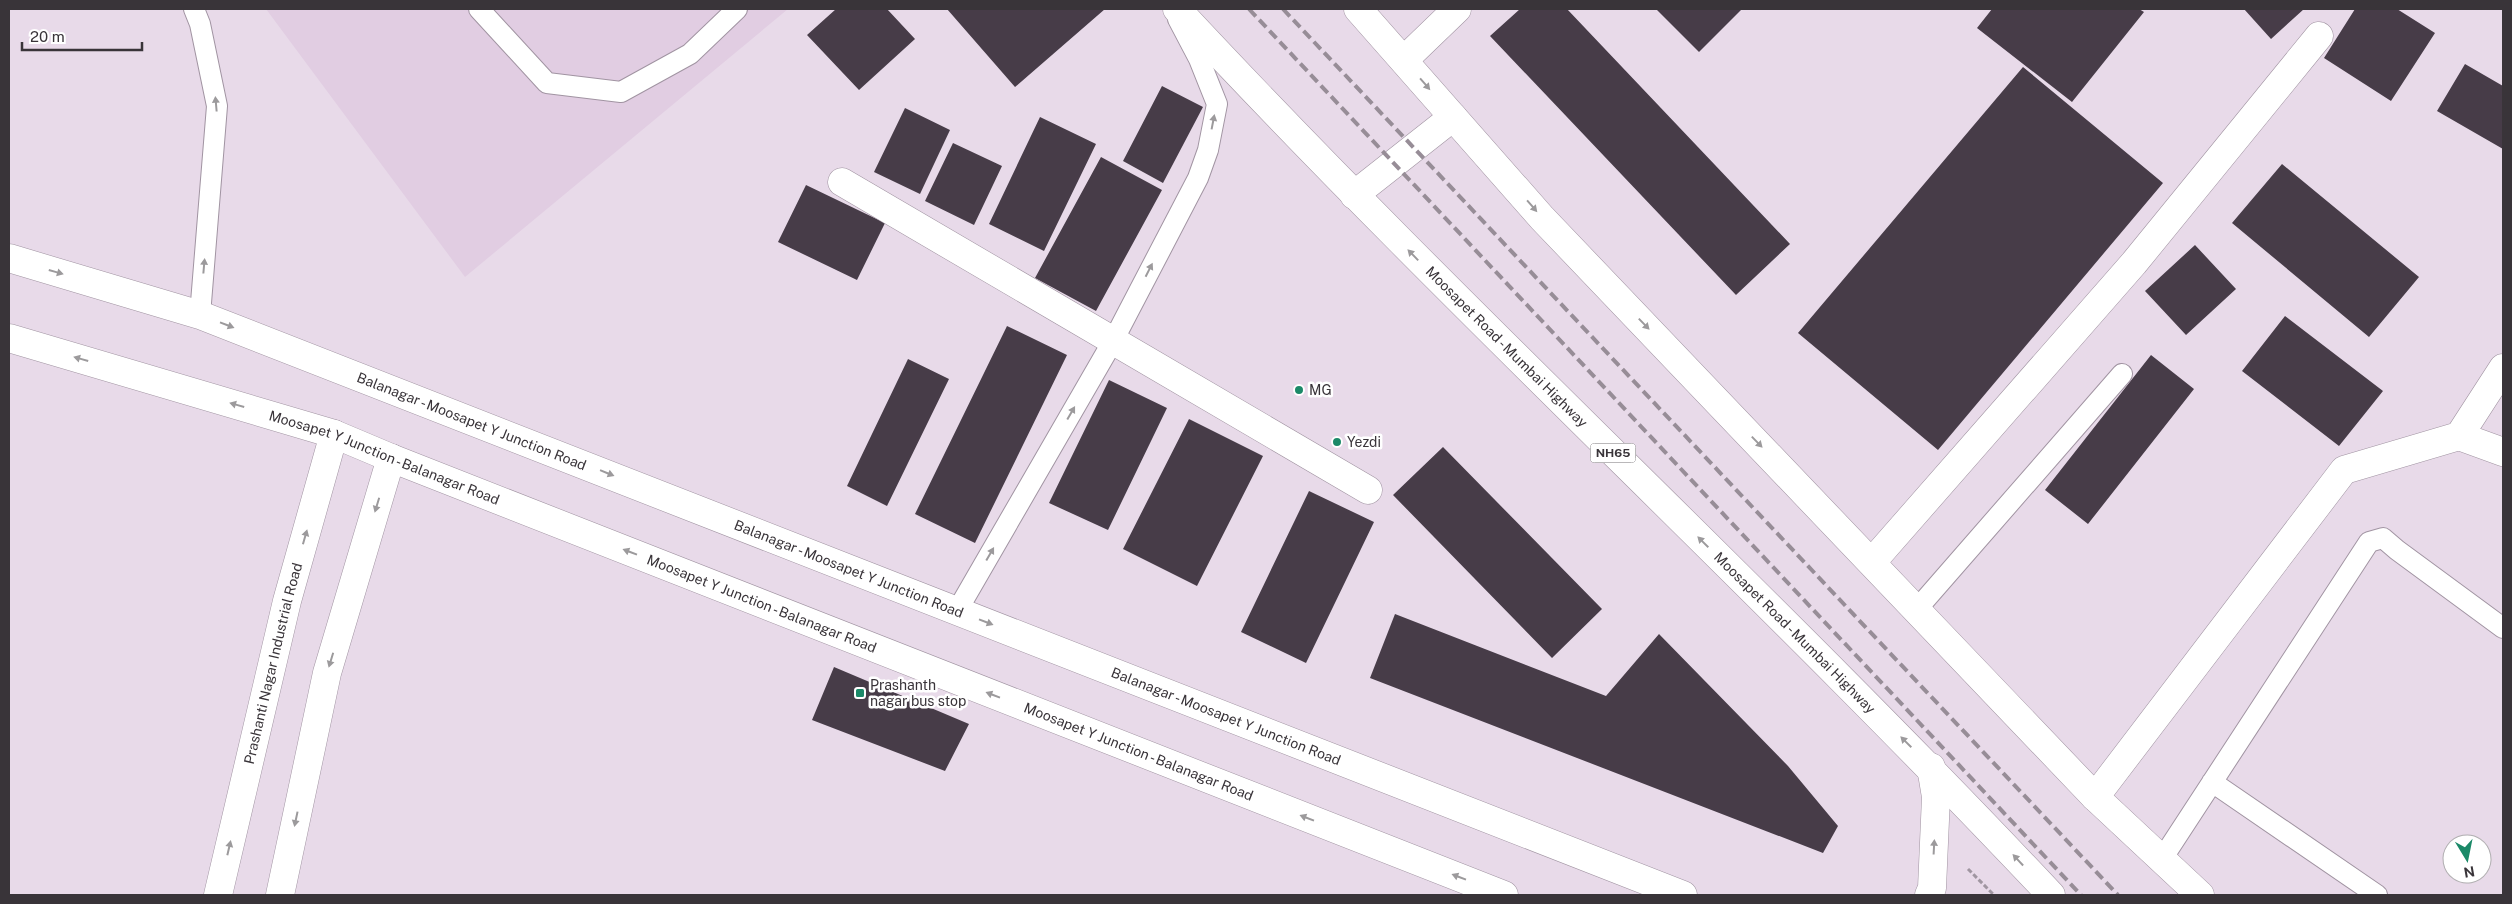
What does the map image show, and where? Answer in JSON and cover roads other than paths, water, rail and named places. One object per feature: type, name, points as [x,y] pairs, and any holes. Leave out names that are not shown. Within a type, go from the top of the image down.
[{"type":"main road","name":"Moosapet Road - Mumbai Highway","points":[[1177,9],[1354,195],[1931,768],[2051,895]]},
{"type":"main road","points":[[1358,9],[1542,218],[2095,797],[2200,895]]},
{"type":"main road","points":[[1404,60],[1457,9]]},
{"type":"main road","points":[[1872,562],[2134,264],[2319,36]]},
{"type":"main road","points":[[1354,195],[1453,117]]},
{"type":"main road","points":[[842,182],[1368,490]]},
{"type":"main road","name":"Balanagar - Moosapet Y Junction Road","points":[[9,258],[200,315],[1683,895]]},
{"type":"main road","name":"Moosapet Y Junction - Balanagar Road","points":[[9,338],[334,434],[1504,895]]},
{"type":"main road","points":[[2460,436],[2503,368]]},
{"type":"main road","name":"Prashanti Nagar Industrial Road","points":[[218,895],[287,601],[334,434]]},
{"type":"main road","points":[[2095,797],[2344,470],[2460,436],[2503,452]]},
{"type":"main road","points":[[280,895],[327,673],[391,458]]},
{"type":"main road","points":[[1929,895],[1932,880],[1936,807],[1931,768]]},
{"type":"lane","points":[[194,9],[200,24],[218,106],[200,315]]},
{"type":"lane","points":[[479,9],[547,83],[621,92],[690,54],[737,9]]},
{"type":"lane","points":[[957,611],[1113,341],[1198,178],[1208,150],[1217,104],[1199,59],[1173,9]]},
{"type":"lane","points":[[1917,609],[2122,374]]},
{"type":"lane","points":[[2162,859],[2369,542],[2383,538],[2503,628]]},
{"type":"lane","points":[[2212,782],[2377,895]]},
{"type":"railway","points":[[1249,9],[2081,895]]},
{"type":"railway","points":[[1283,9],[2118,895]]},
{"type":"place","name":"MG","points":[[1299,390]]},
{"type":"place","name":"Yezdi","points":[[1337,442]]},
{"type":"place","name":"Prashanth nagar bus stop","points":[[860,693]]}]
